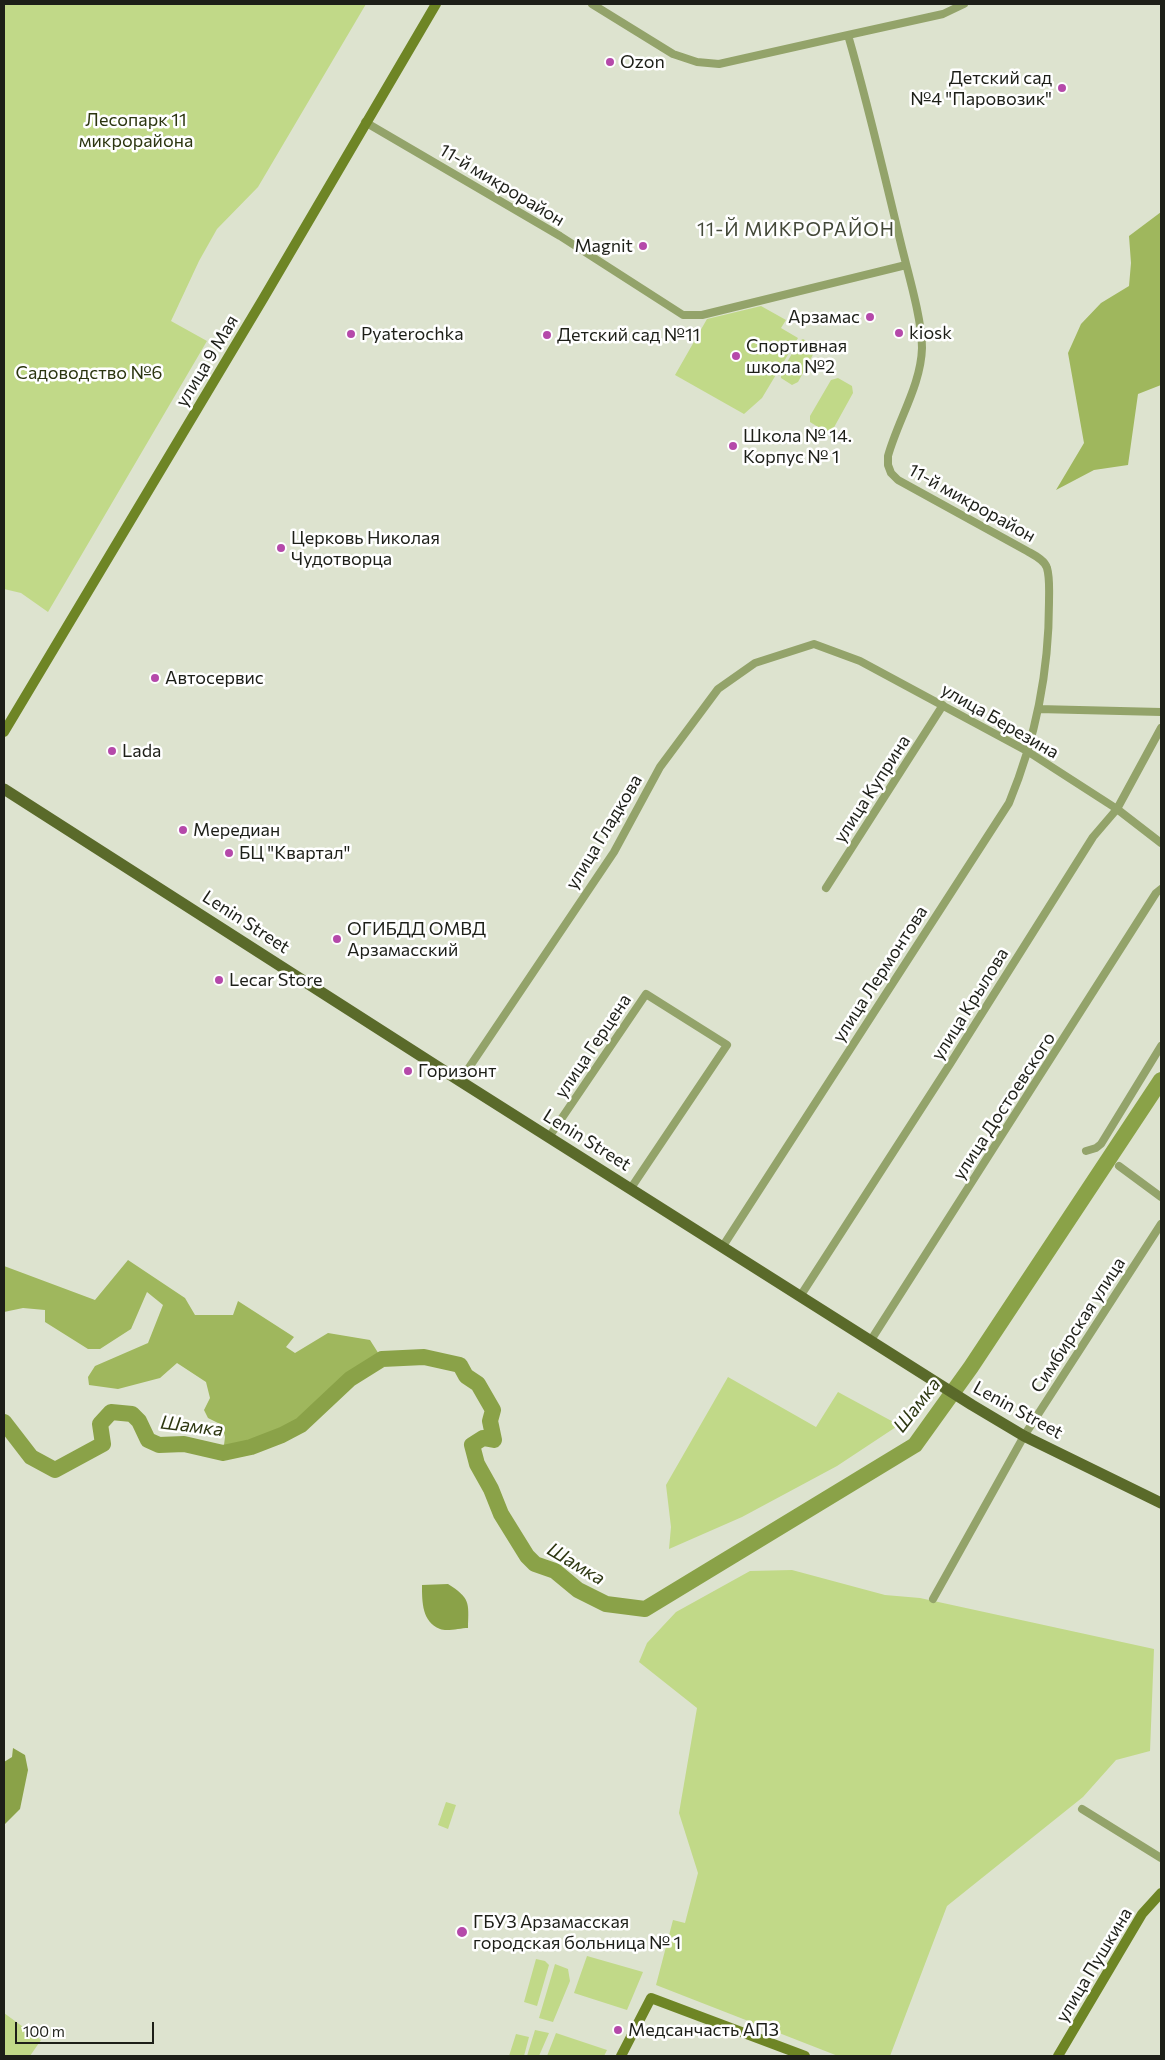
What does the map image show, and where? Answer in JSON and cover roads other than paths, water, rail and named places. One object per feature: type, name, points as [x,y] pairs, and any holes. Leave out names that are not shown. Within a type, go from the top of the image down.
[{"type":"main road","name":"улица 9 Мая","points":[[4,732],[263,299],[365,122],[436,4]]},
{"type":"main road","name":"Lenin Street","points":[[4,789],[460,1081],[801,1295],[972,1405],[1024,1436],[1161,1504]]},
{"type":"main road","name":"улица Пушкина","points":[[1058,2056],[1142,1914],[1161,1893]]},
{"type":"main road","points":[[620,2056],[651,1998],[805,2056]]},
{"type":"street","points":[[592,4],[673,54],[697,62],[719,64],[944,14],[964,4]]},
{"type":"street","name":"11-й микрорайон","points":[[848,35],[867,102],[920,327],[921,354],[916,378],[893,439],[888,456],[888,465],[891,473],[898,480],[1027,551],[1040,559],[1047,567],[1049,618],[1043,685],[1038,708]]},
{"type":"street","name":"11-й микрорайон","points":[[365,122],[560,236],[683,315],[702,315],[906,265]]},
{"type":"street","name":"улица Березина","points":[[814,644],[860,661],[1027,751],[1117,809],[1161,843]]},
{"type":"street","name":"улица Гладкова","points":[[460,1081],[614,852],[660,767],[718,688],[755,662],[814,644]]},
{"type":"street","name":"улица Куприна","points":[[826,888],[943,705]]},
{"type":"street","points":[[1038,708],[1161,712]]},
{"type":"street","name":"улица Лермонтова","points":[[722,1246],[1009,804],[1027,751],[1038,708]]},
{"type":"street","name":"улица Крылова","points":[[801,1295],[945,1073],[1093,837],[1117,809],[1161,728]]},
{"type":"street","name":"улица Достоевского","points":[[871,1340],[1156,893],[1161,889]]},
{"type":"street","name":"улица Герцена","points":[[550,1138],[646,994],[727,1045],[631,1188]]},
{"type":"street","points":[[1086,1151],[1098,1149],[1161,1046]]},
{"type":"street","points":[[1119,1166],[1161,1196]]},
{"type":"street","name":"Симбирская улица","points":[[933,1599],[1024,1436],[1161,1224]]},
{"type":"street","points":[[1082,1810],[1161,1858]]},
{"type":"waterway","name":"Шамка","points":[[4,1422],[31,1457],[55,1470],[103,1444],[100,1424],[111,1412],[132,1414],[139,1421],[148,1440],[159,1445],[184,1444],[223,1453],[251,1447],[282,1435],[301,1425],[350,1379],[382,1359],[424,1357],[460,1365],[466,1376],[478,1384],[493,1410],[490,1421],[494,1440],[483,1438],[472,1445],[477,1464],[491,1489],[501,1514],[527,1556],[535,1564],[555,1571],[578,1590],[606,1604],[645,1609],[915,1445],[971,1367],[1161,1080]]},
{"type":"place","name":"Ozon","points":[[610,62]]},
{"type":"place","name":"Детский сад №4 \"Паровозик\"","points":[[1062,88]]},
{"type":"place","name":"Magnit","points":[[643,246]]},
{"type":"place","name":"Арзамас","points":[[870,317]]},
{"type":"place","name":"kiosk","points":[[899,333]]},
{"type":"place","name":"Pyaterochka","points":[[351,334]]},
{"type":"place","name":"Детский сад №11","points":[[547,335]]},
{"type":"place","name":"Спортивная школа №2","points":[[736,356]]},
{"type":"place","name":"Школа № 14. Корпус № 1","points":[[733,446]]},
{"type":"place","name":"Церковь Николая Чудотворца","points":[[281,548]]},
{"type":"place","name":"Автосервис","points":[[155,678]]},
{"type":"place","name":"Lada","points":[[112,751]]},
{"type":"place","name":"Мередиан","points":[[183,830]]},
{"type":"place","name":"БЦ \"Квартал\"","points":[[229,853]]},
{"type":"place","name":"ОГИБДД ОМВД Арзамасский","points":[[337,939]]},
{"type":"place","name":"Lecar Store","points":[[219,980]]},
{"type":"place","name":"Горизонт","points":[[408,1071]]},
{"type":"place","name":"ГБУЗ Арзамасская городская больница № 1","points":[[462,1932]]},
{"type":"place","name":"Медсанчасть АПЗ","points":[[618,2030]]},
{"type":"district","name":"11-Й МИКРОРАЙОН","points":[[796,230]]},
{"type":"park label","name":"Лесопарк 11 микрорайона","points":[[136,130]]},
{"type":"park label","name":"Садоводство №6","points":[[89,373]]}]
